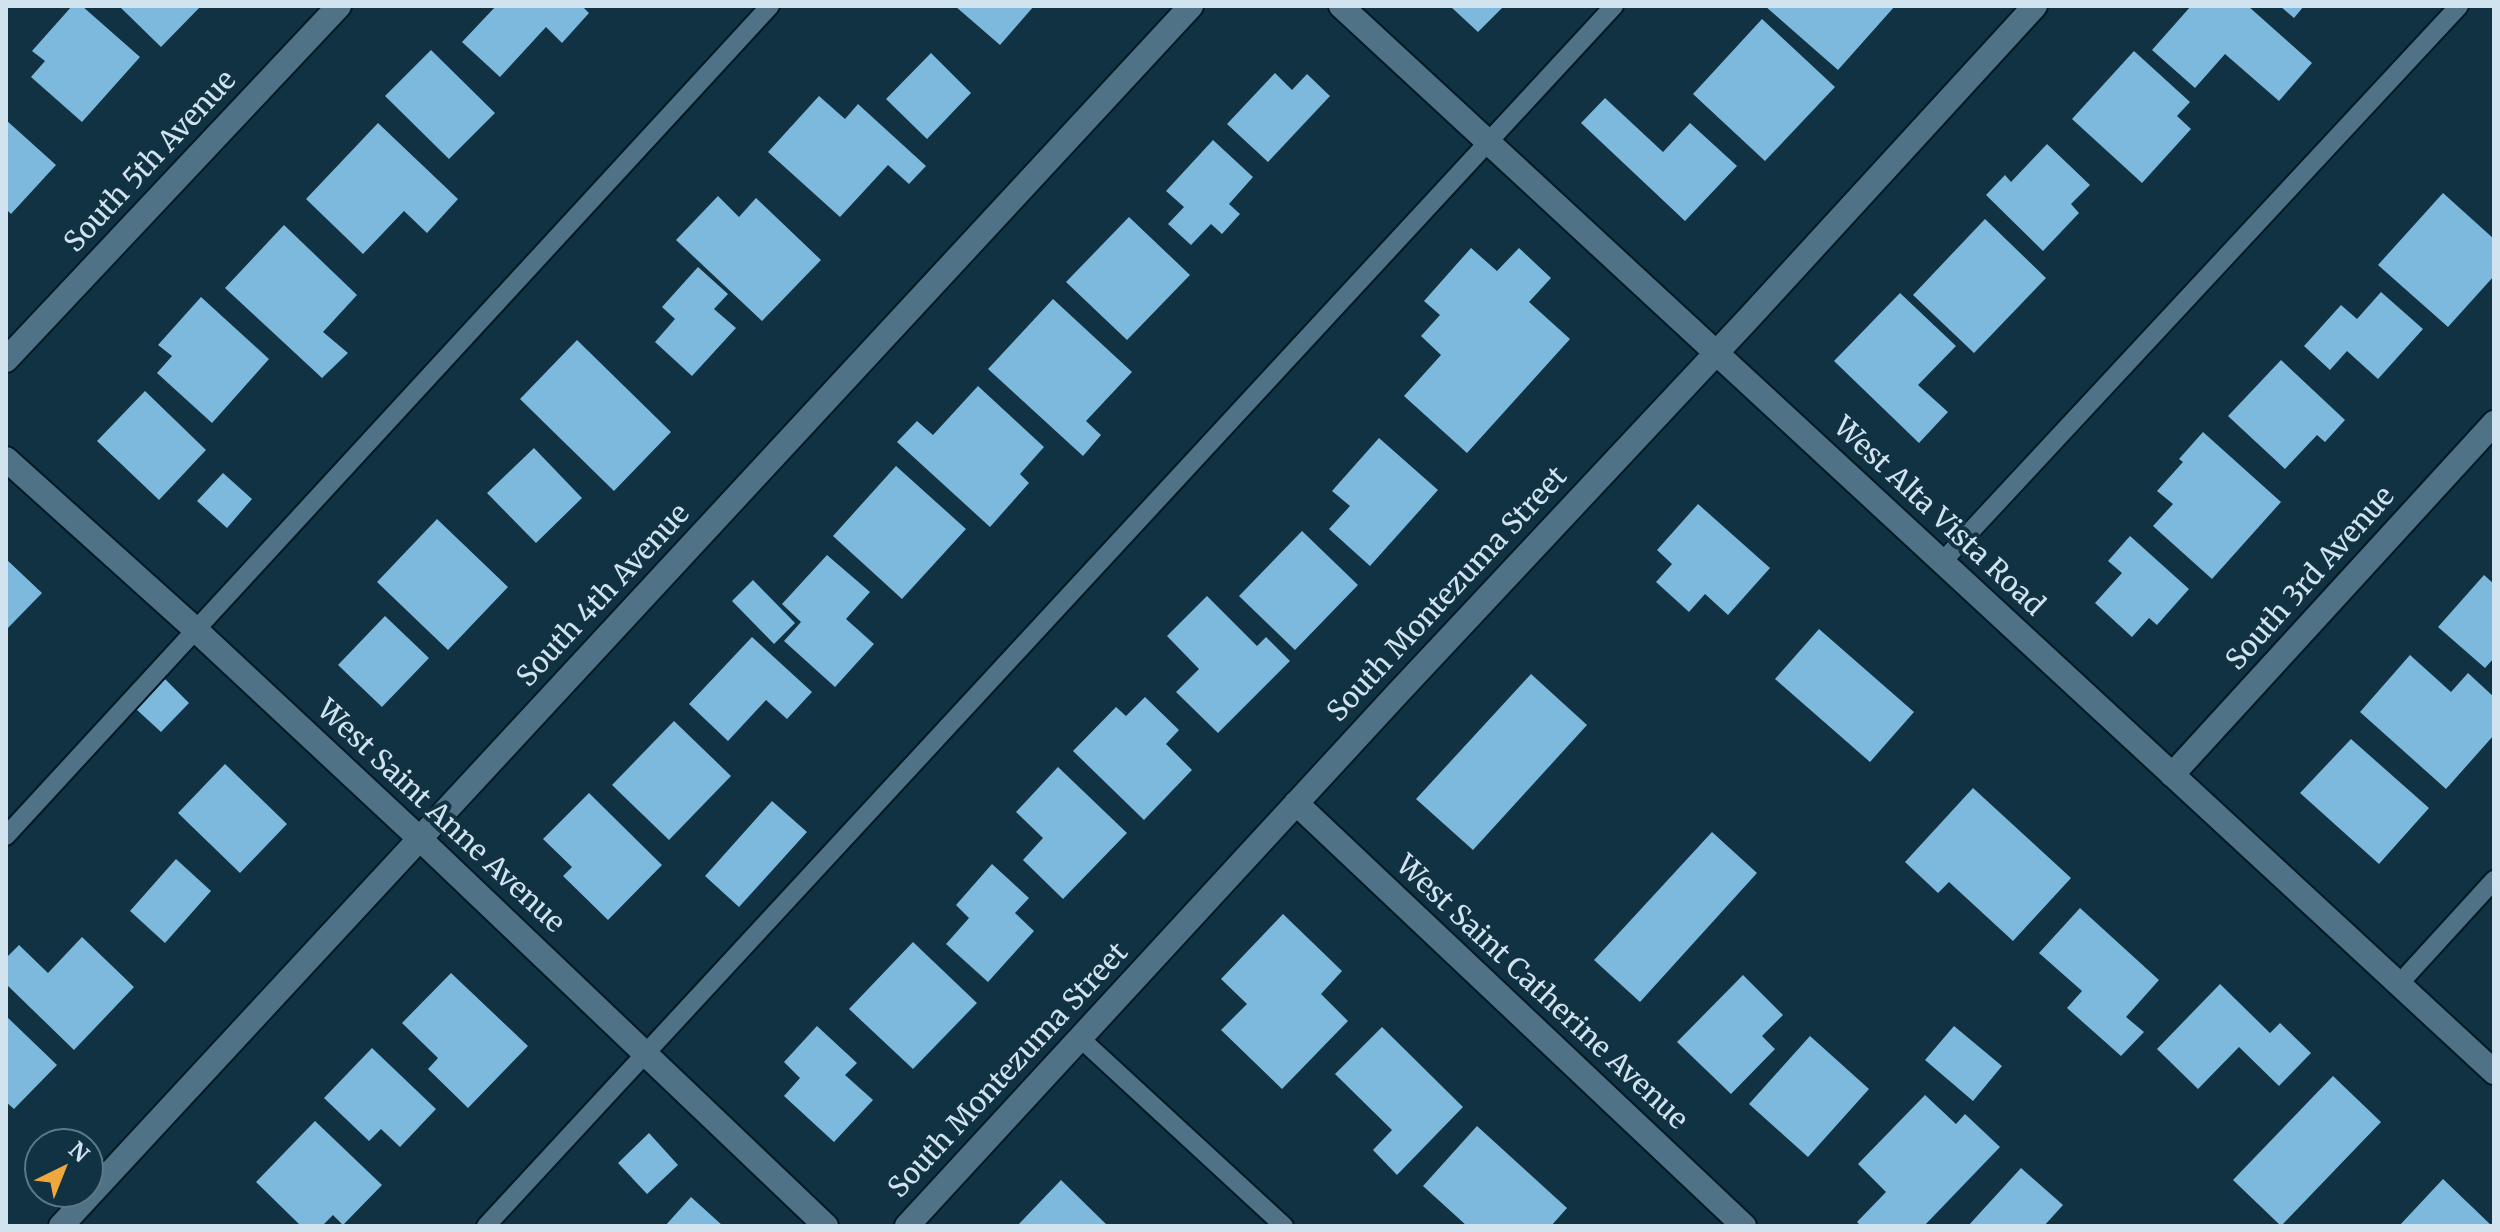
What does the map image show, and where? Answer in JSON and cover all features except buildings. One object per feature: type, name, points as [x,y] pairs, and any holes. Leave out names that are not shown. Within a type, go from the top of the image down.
[{"type":"street","name":"South 5th Avenue","points":[[6,360],[339,6]]},
{"type":"street","name":"South 4th Avenue","points":[[61,1226],[1191,6]]},
{"type":"street","name":"West Alta Vista Road","points":[[1341,6],[2494,1072]]},
{"type":"street","name":"South Montezuma Street","points":[[907,1226],[2035,6]]},
{"type":"street","name":"South 3rd Avenue","points":[[2172,775],[2494,423]]},
{"type":"street","name":"West Saint Anne Avenue","points":[[6,459],[196,630],[420,839],[826,1226]]},
{"type":"street","name":"West Saint Catherine Avenue","points":[[1296,803],[1744,1226]]},
{"type":"lane","points":[[6,836],[770,6]]},
{"type":"lane","points":[[486,1226],[1614,6]]},
{"type":"lane","points":[[1942,562],[2459,6]]},
{"type":"lane","points":[[2399,984],[2494,880]]},
{"type":"lane","points":[[1080,1038],[1284,1226]]}]
